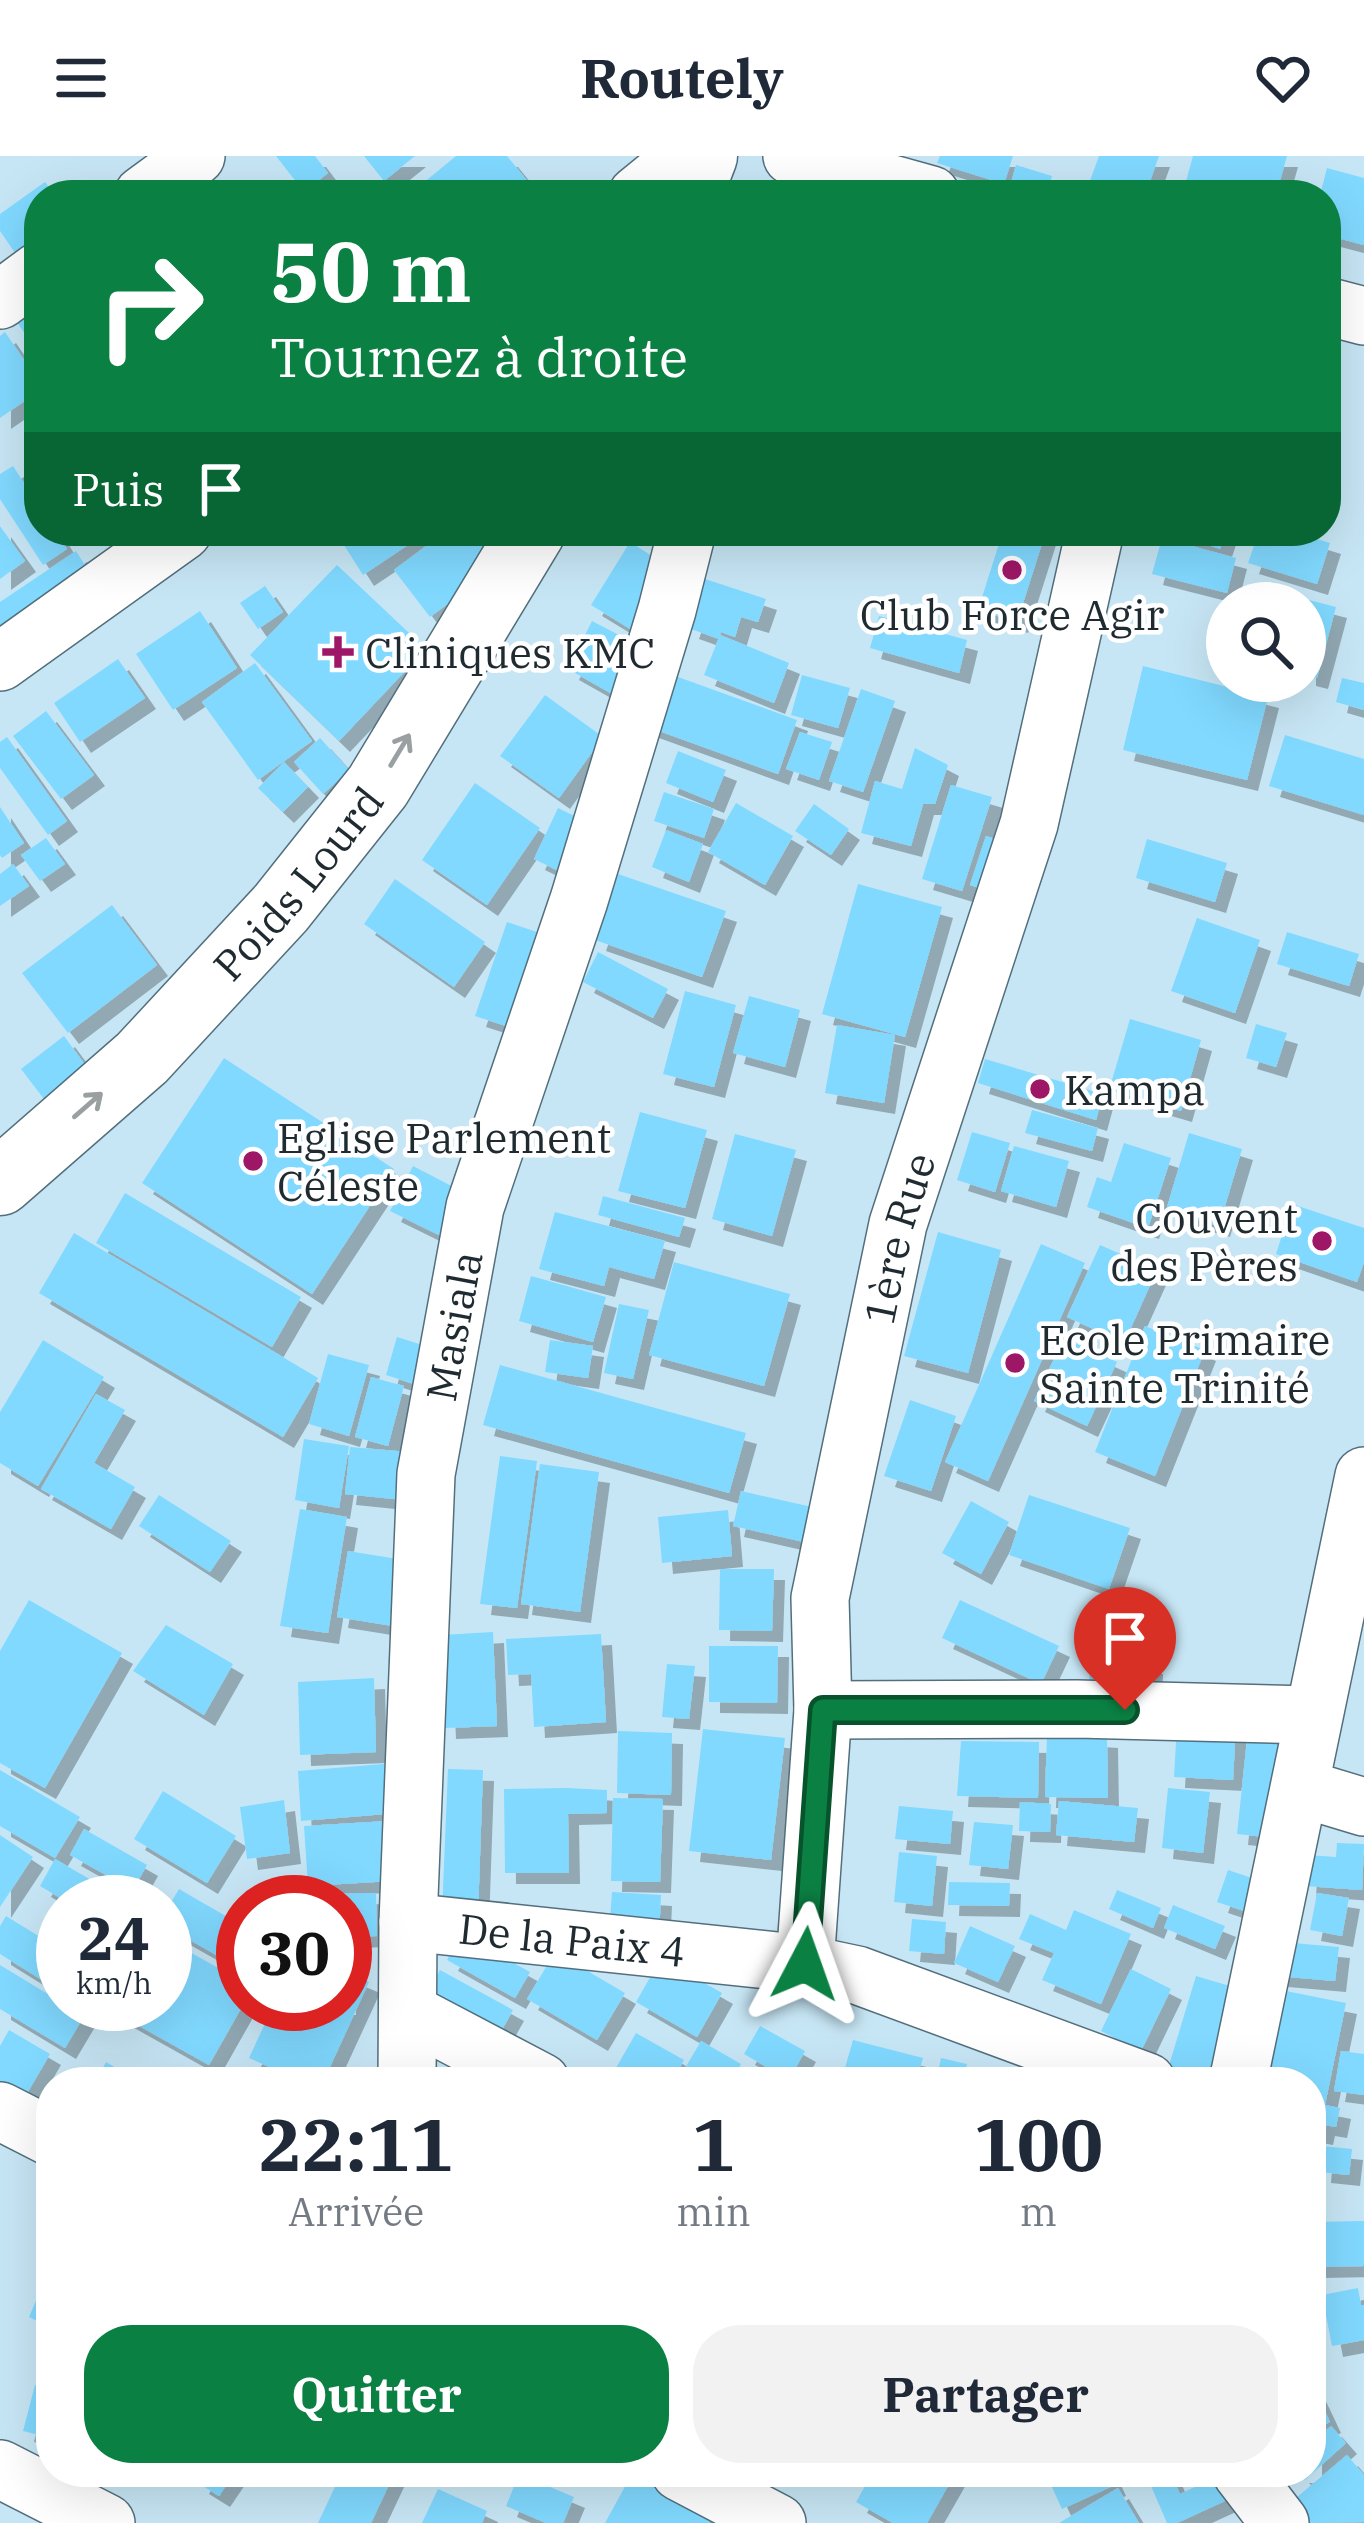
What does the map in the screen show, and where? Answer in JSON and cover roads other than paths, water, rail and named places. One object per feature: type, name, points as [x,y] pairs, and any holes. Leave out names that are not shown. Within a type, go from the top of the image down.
[{"type":"main road","name":"Poids Lourd","points":[[0,1182],[142,1058],[280,908],[378,786],[523,546]]},
{"type":"street","points":[[163,180],[196,156]]},
{"type":"street","points":[[655,180],[685,156]]},
{"type":"street","points":[[792,156],[878,180]]},
{"type":"street","points":[[0,662],[162,546]]},
{"type":"street","name":"Masiala","points":[[407,2067],[425,1474],[475,1208],[578,901],[683,546]]},
{"type":"street","name":"1ère Rue","points":[[805,1964],[823,1710],[820,1598],[898,1224],[1029,824],[1092,546]]},
{"type":"street","points":[[1241,2067],[1364,1476]]},
{"type":"street","points":[[823,1710],[1313,1714]]},
{"type":"street","points":[[1301,1788],[1364,1807]]},
{"type":"street","name":"De la Paix 4","points":[[408,1922],[805,1964],[857,1976],[1106,2067]]},
{"type":"street","points":[[408,2012],[512,2067]]},
{"type":"street","points":[[0,2111],[36,2129]]},
{"type":"street","points":[[0,2469],[106,2523]]},
{"type":"street","points":[[709,2487],[777,2523]]},
{"type":"street","points":[[1252,2487],[1280,2523]]},
{"type":"place","name":"Club Force Agir","points":[[1012,570]]},
{"type":"place","name":"Cliniques KMC","points":[[338,652]]},
{"type":"place","name":"Kampa","points":[[1040,1089]]},
{"type":"place","name":"Eglise Parlement Céleste","points":[[253,1161]]},
{"type":"place","name":"Couvent des Pères","points":[[1322,1241]]},
{"type":"place","name":"Ecole Primaire Sainte Trinité","points":[[1015,1363]]}]
